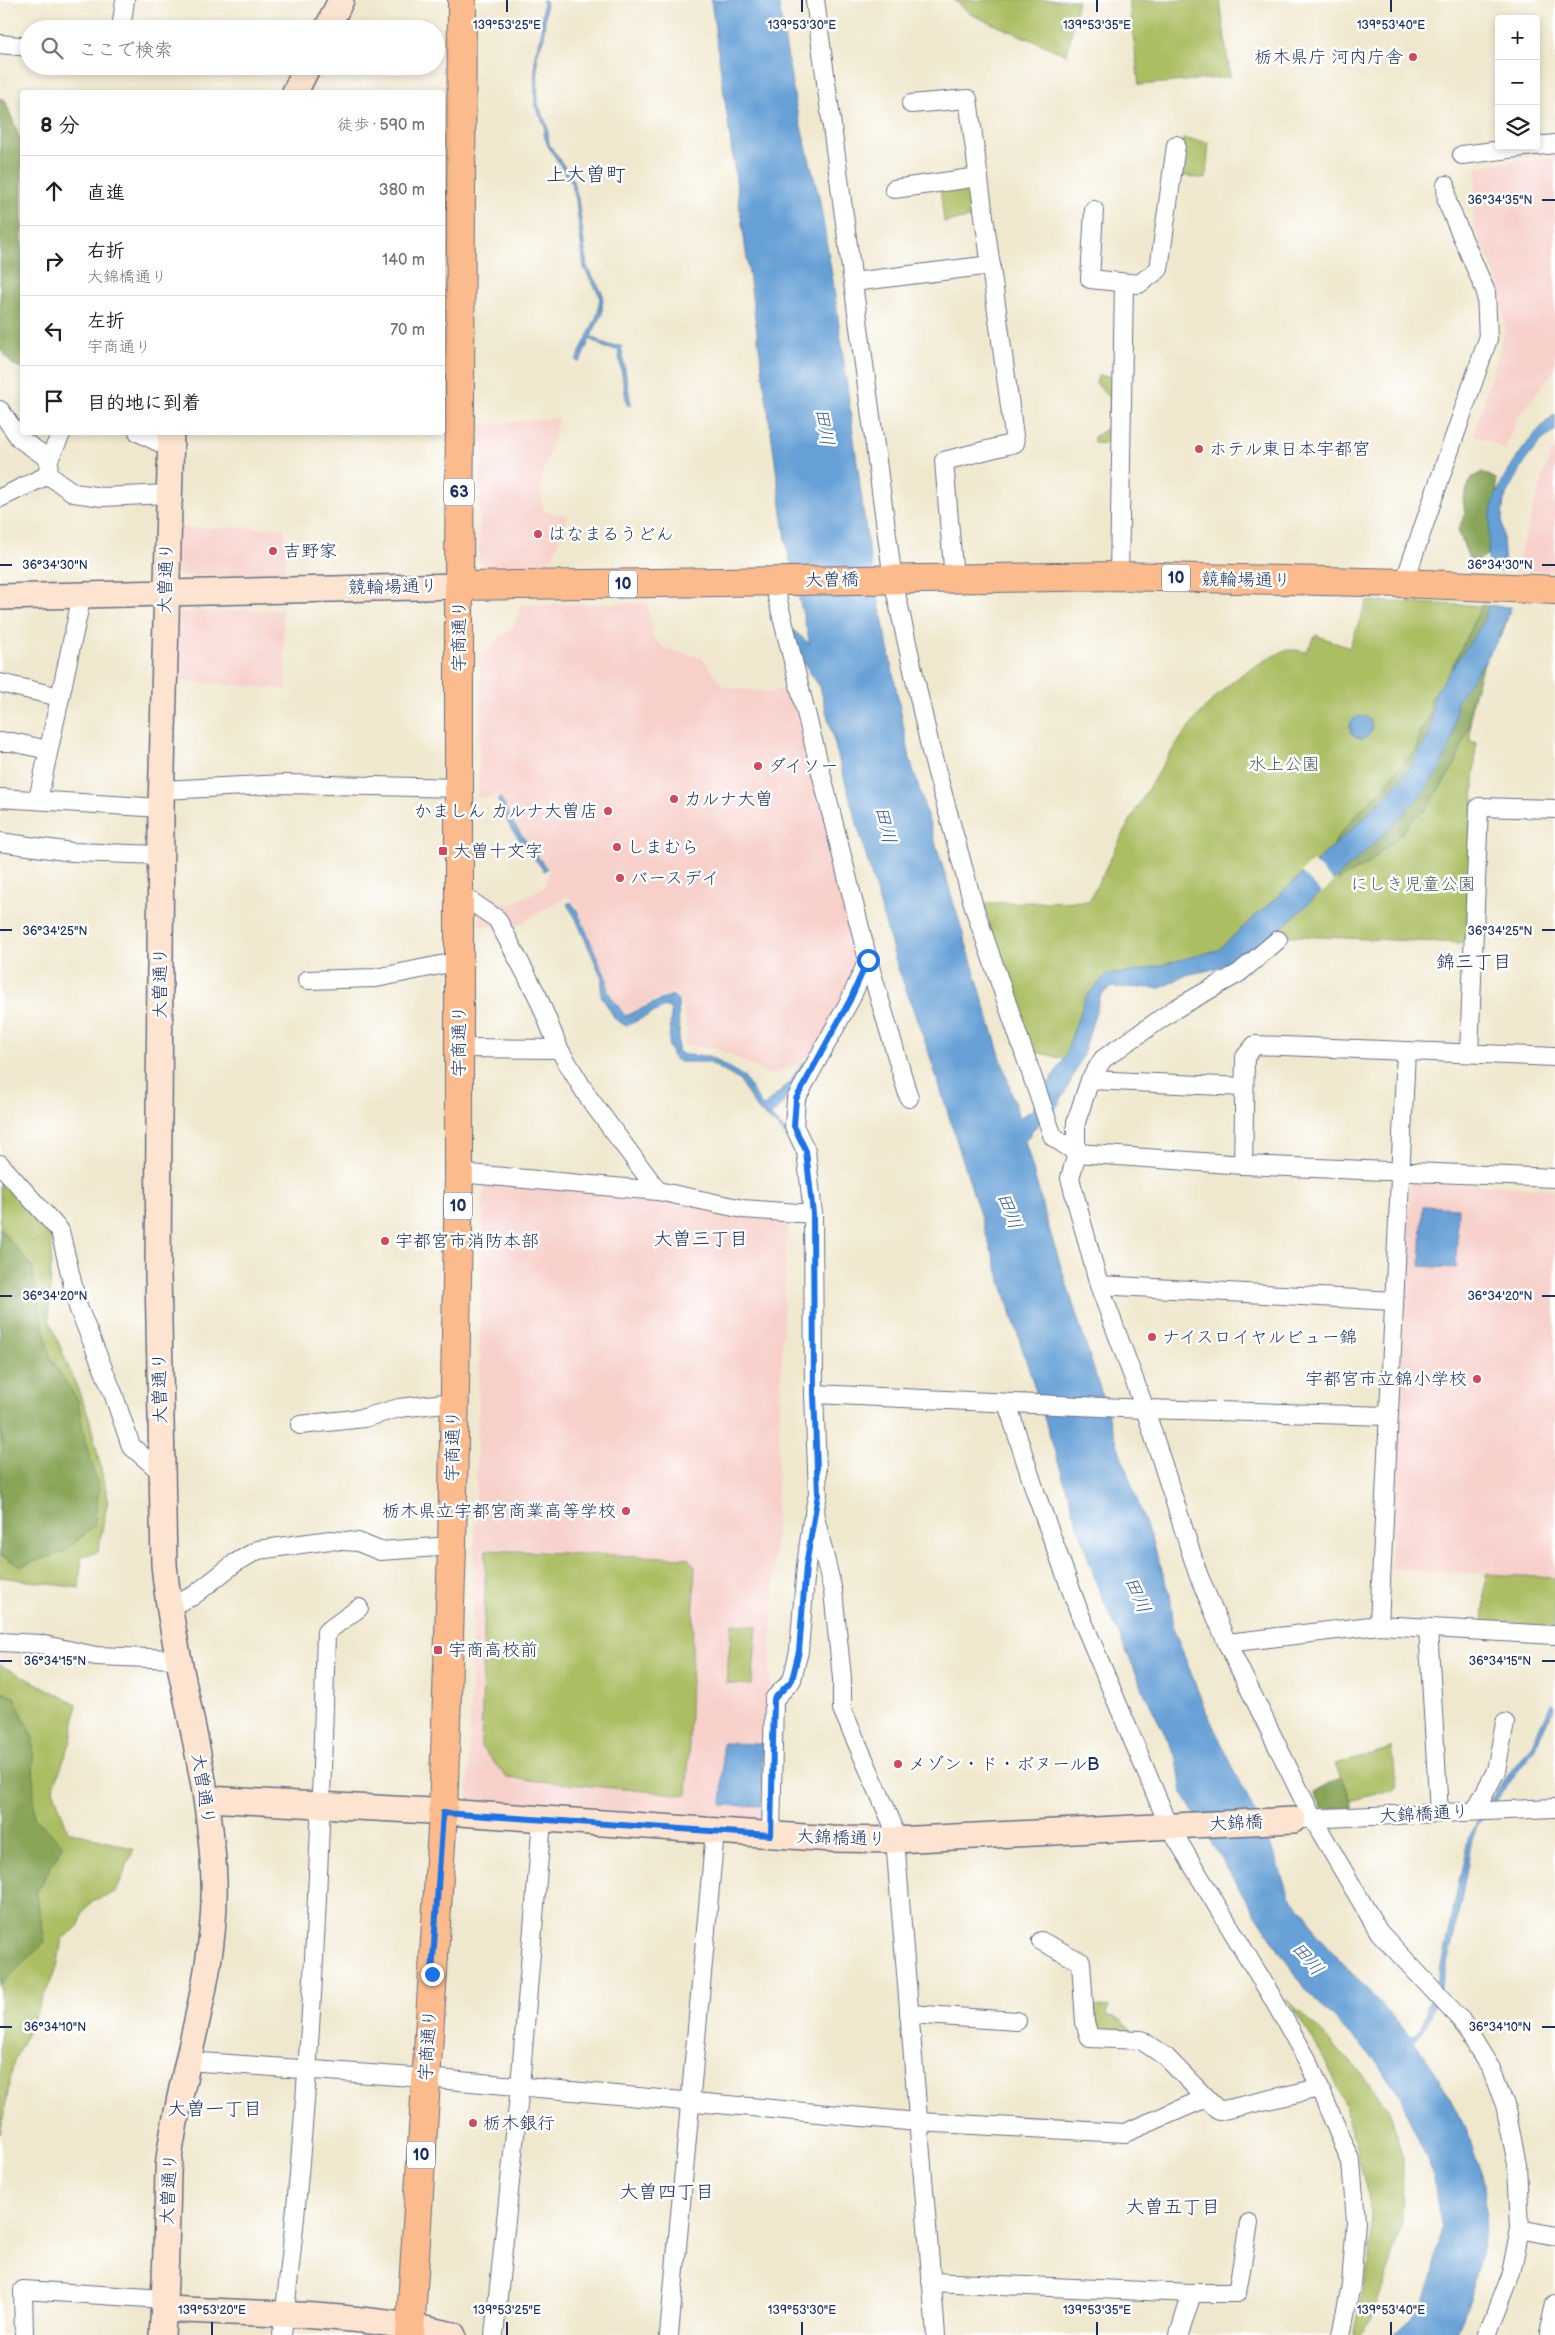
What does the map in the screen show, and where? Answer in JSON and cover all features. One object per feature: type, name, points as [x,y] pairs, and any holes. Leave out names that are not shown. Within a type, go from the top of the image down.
[{"type":"main road","name":"63","points":[[459,586],[462,0]]},
{"type":"main road","name":"競輪場通り","points":[[885,580],[1120,576],[1404,583],[1555,590]]},
{"type":"main road","name":"大曽橋","points":[[780,581],[885,580]]},
{"type":"main road","name":"競輪場通り","points":[[459,586],[780,581]]},
{"type":"main road","name":"宇商通り","points":[[410,2330],[443,1813],[452,1546],[460,1048],[459,586]]},
{"type":"street","points":[[122,20],[124,0]]},
{"type":"street","points":[[331,20],[341,0]]},
{"type":"street","points":[[815,0],[853,282],[885,580],[974,907],[1053,1137],[1076,1153],[1242,1165],[1555,1178]]},
{"type":"street","points":[[0,44],[20,46]]},
{"type":"street","points":[[296,90],[304,75]]},
{"type":"street","points":[[911,104],[968,98],[1015,443],[944,461],[954,579]]},
{"type":"street","points":[[1540,146],[1555,144]]},
{"type":"street","points":[[1094,210],[1090,279],[1124,284],[1139,284],[1159,269],[1176,145]]},
{"type":"street","points":[[1462,155],[1503,150]]},
{"type":"street","points":[[894,189],[979,177]]},
{"type":"street","points":[[1404,583],[1488,339],[1486,292],[1447,202],[1446,185]]},
{"type":"street","points":[[853,282],[991,265]]},
{"type":"street","points":[[1120,576],[1124,284]]},
{"type":"street","points":[[0,410],[20,439],[74,493],[102,497],[169,494]]},
{"type":"street","points":[[0,498],[49,467],[61,435]]},
{"type":"street","points":[[150,435],[171,440]]},
{"type":"street","name":"大曽通り","points":[[162,2335],[169,2160],[204,1991],[213,1928],[214,1881],[208,1799],[177,1659],[168,1607],[164,1564],[158,1274],[161,855],[171,440]]},
{"type":"street","points":[[780,581],[868,960],[909,1098]]},
{"type":"street","name":"競輪場通り","points":[[0,597],[459,586]]},
{"type":"street","points":[[38,800],[82,595]]},
{"type":"street","points":[[0,683],[60,696]]},
{"type":"street","points":[[0,742],[12,742],[48,750]]},
{"type":"street","points":[[0,798],[38,800],[162,799],[285,784],[460,788]]},
{"type":"street","points":[[1469,1053],[1479,807],[1555,809]]},
{"type":"street","points":[[0,842],[72,852],[161,855]]},
{"type":"street","points":[[460,894],[497,918],[538,997],[559,1049],[588,1097],[658,1191]]},
{"type":"street","points":[[1278,940],[1239,973],[1175,1009],[1103,1059],[1090,1080],[1076,1122],[1076,1153],[1070,1178],[1100,1285],[1139,1408],[1198,1574],[1303,1819],[1378,1932],[1461,2020],[1491,2069],[1505,2105],[1517,2164],[1520,2229],[1511,2273],[1487,2335]]},
{"type":"street","points":[[771,1835],[774,1699],[792,1680],[799,1651],[806,1566],[818,1494],[814,1394],[813,1214],[806,1151],[794,1126],[796,1099],[850,1000],[868,960]]},
{"type":"street","points":[[307,980],[376,978],[460,961]]},
{"type":"street","points":[[1242,1165],[1245,1057],[1255,1045],[1555,1057]]},
{"type":"street","points":[[460,1048],[559,1049]]},
{"type":"street","points":[[1379,1625],[1406,1051]]},
{"type":"street","points":[[1090,1080],[1244,1088]]},
{"type":"street","points":[[0,1164],[60,1231],[78,1307],[113,1393],[131,1446],[162,1473]]},
{"type":"street","points":[[459,1173],[658,1191],[743,1209],[813,1214]]},
{"type":"street","points":[[1100,1285],[1394,1301]]},
{"type":"street","points":[[814,1394],[1139,1408],[1388,1416]]},
{"type":"street","points":[[300,1425],[364,1418],[399,1408],[454,1402]]},
{"type":"street","points":[[1014,1403],[1036,1494],[1081,1617],[1174,1826],[1309,2063],[1351,2162],[1356,2221],[1351,2286],[1341,2335]]},
{"type":"street","points":[[814,1513],[833,1591],[842,1678],[842,1709],[892,1823],[895,1840],[936,2335]]},
{"type":"street","points":[[168,1607],[193,1596],[235,1562],[258,1550],[330,1540],[358,1542],[380,1551],[452,1546]]},
{"type":"street","points":[[283,2325],[309,2070],[321,1806],[326,1632],[359,1608]]},
{"type":"street","points":[[1228,1643],[1379,1625],[1555,1635]]},
{"type":"street","points":[[1428,1628],[1439,1813]]},
{"type":"street","points":[[0,1642],[40,1644],[96,1656],[177,1659]]},
{"type":"street","points":[[1475,1811],[1496,1771],[1505,1723]]},
{"type":"street","name":"大錦橋通り","points":[[208,1799],[833,1839],[895,1840],[1174,1826]]},
{"type":"street","name":"大錦橋通り","points":[[1303,1819],[1555,1808]]},
{"type":"street","name":"大錦橋","points":[[1174,1826],[1303,1819]]},
{"type":"street","points":[[494,2335],[520,2086],[542,1820]]},
{"type":"street","points":[[669,2335],[715,1831]]},
{"type":"street","points":[[1041,1941],[1081,1962],[1085,2023],[1090,2038],[1141,2040],[1166,2057],[1219,2111],[1319,2088]]},
{"type":"street","points":[[909,2014],[1017,2021]]},
{"type":"street","points":[[188,2061],[426,2078],[918,2122],[1125,2133],[1206,2098]]},
{"type":"street","points":[[931,2282],[1192,2293],[1237,2293],[1249,2223]]},
{"type":"street","points":[[1520,2229],[1555,2236]]},
{"type":"street","points":[[24,2335],[23,2290],[164,2304],[283,2325],[410,2330],[453,2335]]},
{"type":"street","points":[[1179,2335],[1192,2293]]},
{"type":"street","points":[[1548,2335],[1555,2304]]},
{"type":"shaded area","points":[[1555,157],[1555,369],[1516,420],[1505,450],[1474,434],[1505,330],[1500,285],[1473,226],[1477,166]]},
{"type":"shaded area","points":[[559,418],[542,476],[541,493],[543,511],[567,515],[561,537],[547,567],[491,568],[483,565],[479,559],[480,424]]},
{"type":"shaded area","points":[[1551,451],[1555,453],[1555,572],[1515,570]]},
{"type":"shaded area","points":[[177,528],[285,528],[285,575],[177,576]]},
{"type":"shaded area","points":[[647,603],[654,638],[664,648],[702,658],[724,687],[768,692],[791,688],[862,960],[815,1054],[772,1076],[714,1047],[684,1046],[687,1030],[680,999],[673,992],[626,1014],[614,1001],[578,908],[568,896],[513,928],[480,926],[478,897],[511,904],[544,887],[549,870],[514,822],[500,795],[478,798],[481,656],[514,625],[521,605]]},
{"type":"shaded area","points":[[282,609],[287,689],[174,681],[176,612]]},
{"type":"shaded area","name":"栃木県立宇都宮商業高等学校","points":[[484,1181],[652,1196],[787,1220],[765,1822],[468,1802]]},
{"type":"shaded area","name":"宇都宮市立錦小学校","points":[[1410,1181],[1555,1189],[1555,1578],[1390,1569]]},
{"type":"green space","points":[[954,0],[1078,0],[1067,55],[972,15]]},
{"type":"green space","points":[[1129,0],[1220,0],[1230,77],[1139,85]]},
{"type":"green space","points":[[0,98],[5,100],[20,139],[20,367],[12,364],[0,349]]},
{"type":"green space","points":[[1183,139],[1209,142],[1206,179],[1179,175]]},
{"type":"green space","points":[[969,184],[973,187],[977,217],[944,222],[940,187]]},
{"type":"green space","points":[[1098,376],[1112,376],[1110,444],[1094,443],[1094,437],[1109,427],[1110,399],[1096,383]]},
{"type":"green space","points":[[1483,472],[1496,479],[1497,497],[1488,554],[1478,561],[1469,559],[1458,530],[1465,514],[1463,499],[1471,478]]},
{"type":"green space","name":"水上公園","points":[[1367,601],[1489,606],[1481,626],[1435,693],[1430,735],[1359,823],[1218,950],[1139,971],[1106,975],[1085,998],[1064,1059],[1028,1050],[992,938],[985,903],[1089,901],[1122,836],[1161,767],[1184,734],[1208,705],[1235,680],[1264,661],[1289,650],[1306,652],[1316,635],[1349,648]]},
{"type":"green space","points":[[1482,605],[1507,607],[1509,613],[1502,635],[1490,650],[1480,674],[1471,706],[1470,724],[1455,765],[1426,809],[1410,822],[1398,838],[1381,851],[1369,864],[1338,880],[1329,861],[1335,841],[1357,813],[1383,789],[1399,767],[1417,749],[1420,730],[1427,721],[1430,712],[1431,697],[1443,686]]},
{"type":"green space","name":"にしき児童公園","points":[[1472,678],[1470,741],[1476,742],[1467,937],[1461,943],[1273,935],[1343,870]]},
{"type":"green space","points":[[0,1179],[52,1237],[49,1319],[89,1417],[108,1499],[98,1552],[82,1556],[79,1588],[0,1577]]},
{"type":"green space","points":[[0,1228],[32,1267],[51,1359],[78,1401],[86,1445],[99,1489],[94,1526],[64,1552],[21,1566],[0,1555],[0,1455],[3,1453],[0,1417]]},
{"type":"green space","points":[[486,1550],[688,1558],[695,1567],[687,1795],[507,1778],[481,1747]]},
{"type":"green space","points":[[1486,1574],[1555,1578],[1555,1631],[1483,1627]]},
{"type":"green space","points":[[732,1624],[757,1626],[752,1685],[726,1683]]},
{"type":"green space","points":[[0,1665],[77,1704],[71,1741],[53,1789],[68,1831],[134,1849],[116,1892],[92,1901],[83,1912],[79,1926],[62,1939],[57,1968],[14,2061],[0,2134]]},
{"type":"green space","points":[[0,1691],[14,1697],[33,1738],[34,1817],[63,1845],[36,1893],[45,1942],[0,1986]]},
{"type":"green space","points":[[1392,1748],[1397,1788],[1351,1801],[1335,1764]]},
{"type":"green space","points":[[1341,1777],[1354,1807],[1321,1809],[1313,1793]]},
{"type":"green space","points":[[1287,1998],[1356,2067],[1390,2112],[1403,2159],[1402,2221],[1390,2266],[1372,2318],[1359,2335],[1353,2335],[1370,2258],[1371,2208],[1346,2107],[1321,2053]]},
{"type":"green space","points":[[1089,2005],[1109,2007],[1107,2016],[1122,2020],[1133,2033],[1093,2030]]},
{"type":"water","points":[[543,0],[546,0],[544,37],[537,54],[538,105],[547,125],[549,144],[572,178],[578,198],[587,267],[603,294],[602,315],[591,336],[606,345],[621,346],[631,405],[627,405],[618,350],[605,348],[590,339],[580,362],[576,361],[598,313],[600,296],[584,268],[576,200],[571,182],[548,146],[544,135],[545,126],[535,106],[535,54],[541,37]]},
{"type":"water","name":"田川","points":[[711,0],[778,0],[796,107],[819,197],[834,287],[868,546],[910,759],[1019,1118],[1032,1110],[1064,1059],[1085,998],[1106,975],[1139,971],[1218,950],[1359,823],[1404,777],[1430,735],[1435,693],[1481,626],[1489,606],[1511,607],[1499,638],[1457,700],[1452,741],[1440,768],[1420,796],[1384,834],[1260,948],[1214,969],[1186,975],[1161,988],[1113,987],[1101,994],[1083,1054],[1068,1087],[1055,1110],[1037,1125],[1025,1141],[1050,1232],[1121,1455],[1170,1593],[1174,1630],[1205,1709],[1276,1857],[1288,1895],[1306,1913],[1316,1934],[1410,2036],[1418,2032],[1439,1975],[1469,1835],[1502,1782],[1531,1746],[1551,1703],[1555,1705],[1534,1750],[1477,1826],[1472,1840],[1458,1916],[1444,1977],[1425,2026],[1414,2041],[1457,2112],[1481,2171],[1484,2184],[1486,2203],[1480,2261],[1469,2299],[1455,2335],[1395,2335],[1423,2304],[1434,2271],[1441,2225],[1435,2178],[1398,2091],[1377,2062],[1304,1988],[1240,1890],[1182,1793],[1177,1759],[1145,1694],[1097,1585],[928,1050],[897,965],[820,687],[801,659],[793,630],[810,644],[787,548]]},
{"type":"water","points":[[1555,414],[1555,431],[1541,441],[1528,457],[1504,500],[1502,518],[1505,571],[1487,570],[1491,513],[1499,488],[1526,445]]},
{"type":"water","points":[[1361,716],[1369,719],[1372,727],[1369,735],[1361,738],[1353,735],[1350,727],[1353,719]]},
{"type":"water","points":[[500,797],[513,823],[547,869],[544,871],[510,827],[497,799]]},
{"type":"water","points":[[571,902],[577,910],[607,980],[608,992],[625,1016],[672,995],[678,1000],[678,1052],[685,1055],[709,1056],[743,1076],[763,1107],[790,1082],[803,1062],[809,1064],[782,1104],[771,1116],[791,1137],[801,1158],[798,1159],[788,1139],[778,1127],[757,1109],[739,1080],[708,1062],[679,1062],[673,1057],[669,1046],[671,1011],[669,1007],[665,1007],[626,1026],[615,1019],[601,995],[602,978],[575,917],[567,904]]},
{"type":"water","points":[[1423,1206],[1458,1208],[1456,1268],[1420,1266]]},
{"type":"water","points":[[723,1743],[763,1744],[761,1806],[722,1805]]},
{"type":"pier","points":[[1313,861],[1334,882],[1322,893],[1301,872]]},
{"type":"place","name":"栃木県庁 河内庁舎","points":[[1413,57]]},
{"type":"place","name":"ホテル東日本宇都宮","points":[[1199,449]]},
{"type":"place","name":"はなまるうどん","points":[[538,534]]},
{"type":"place","name":"吉野家","points":[[273,551]]},
{"type":"place","name":"ダイソー","points":[[758,766]]},
{"type":"place","name":"カルナ大曽","points":[[674,799]]},
{"type":"place","name":"かましん カルナ大曽店","points":[[608,811]]},
{"type":"place","name":"しまむら","points":[[617,847]]},
{"type":"place","name":"大曽十文字","points":[[443,851]]},
{"type":"place","name":"バースデイ","points":[[620,878]]},
{"type":"place","name":"宇都宮市消防本部","points":[[385,1241]]},
{"type":"place","name":"ナイスロイヤルビュー錦","points":[[1152,1337]]},
{"type":"place","name":"宇都宮市立錦小学校","points":[[1477,1379]]},
{"type":"place","name":"栃木県立宇都宮商業高等学校","points":[[626,1511]]},
{"type":"place","name":"宇商高校前","points":[[438,1650]]},
{"type":"place","name":"メゾン・ド・ボヌールB","points":[[898,1764]]},
{"type":"place","name":"栃木銀行","points":[[473,2123]]},
{"type":"district","name":"上大曽町","points":[[586,175]]},
{"type":"district","name":"錦三丁目","points":[[1474,962]]},
{"type":"district","name":"大曽三丁目","points":[[701,1239]]},
{"type":"district","name":"大曽一丁目","points":[[215,2109]]},
{"type":"district","name":"大曽四丁目","points":[[667,2192]]},
{"type":"district","name":"大曽五丁目","points":[[1173,2207]]},
{"type":"route","points":[[432,1974],[443,1813],[771,1835],[774,1699],[792,1680],[799,1651],[806,1566],[818,1494],[814,1394],[813,1214],[806,1151],[794,1126],[796,1099],[850,1000],[868,960]]}]
